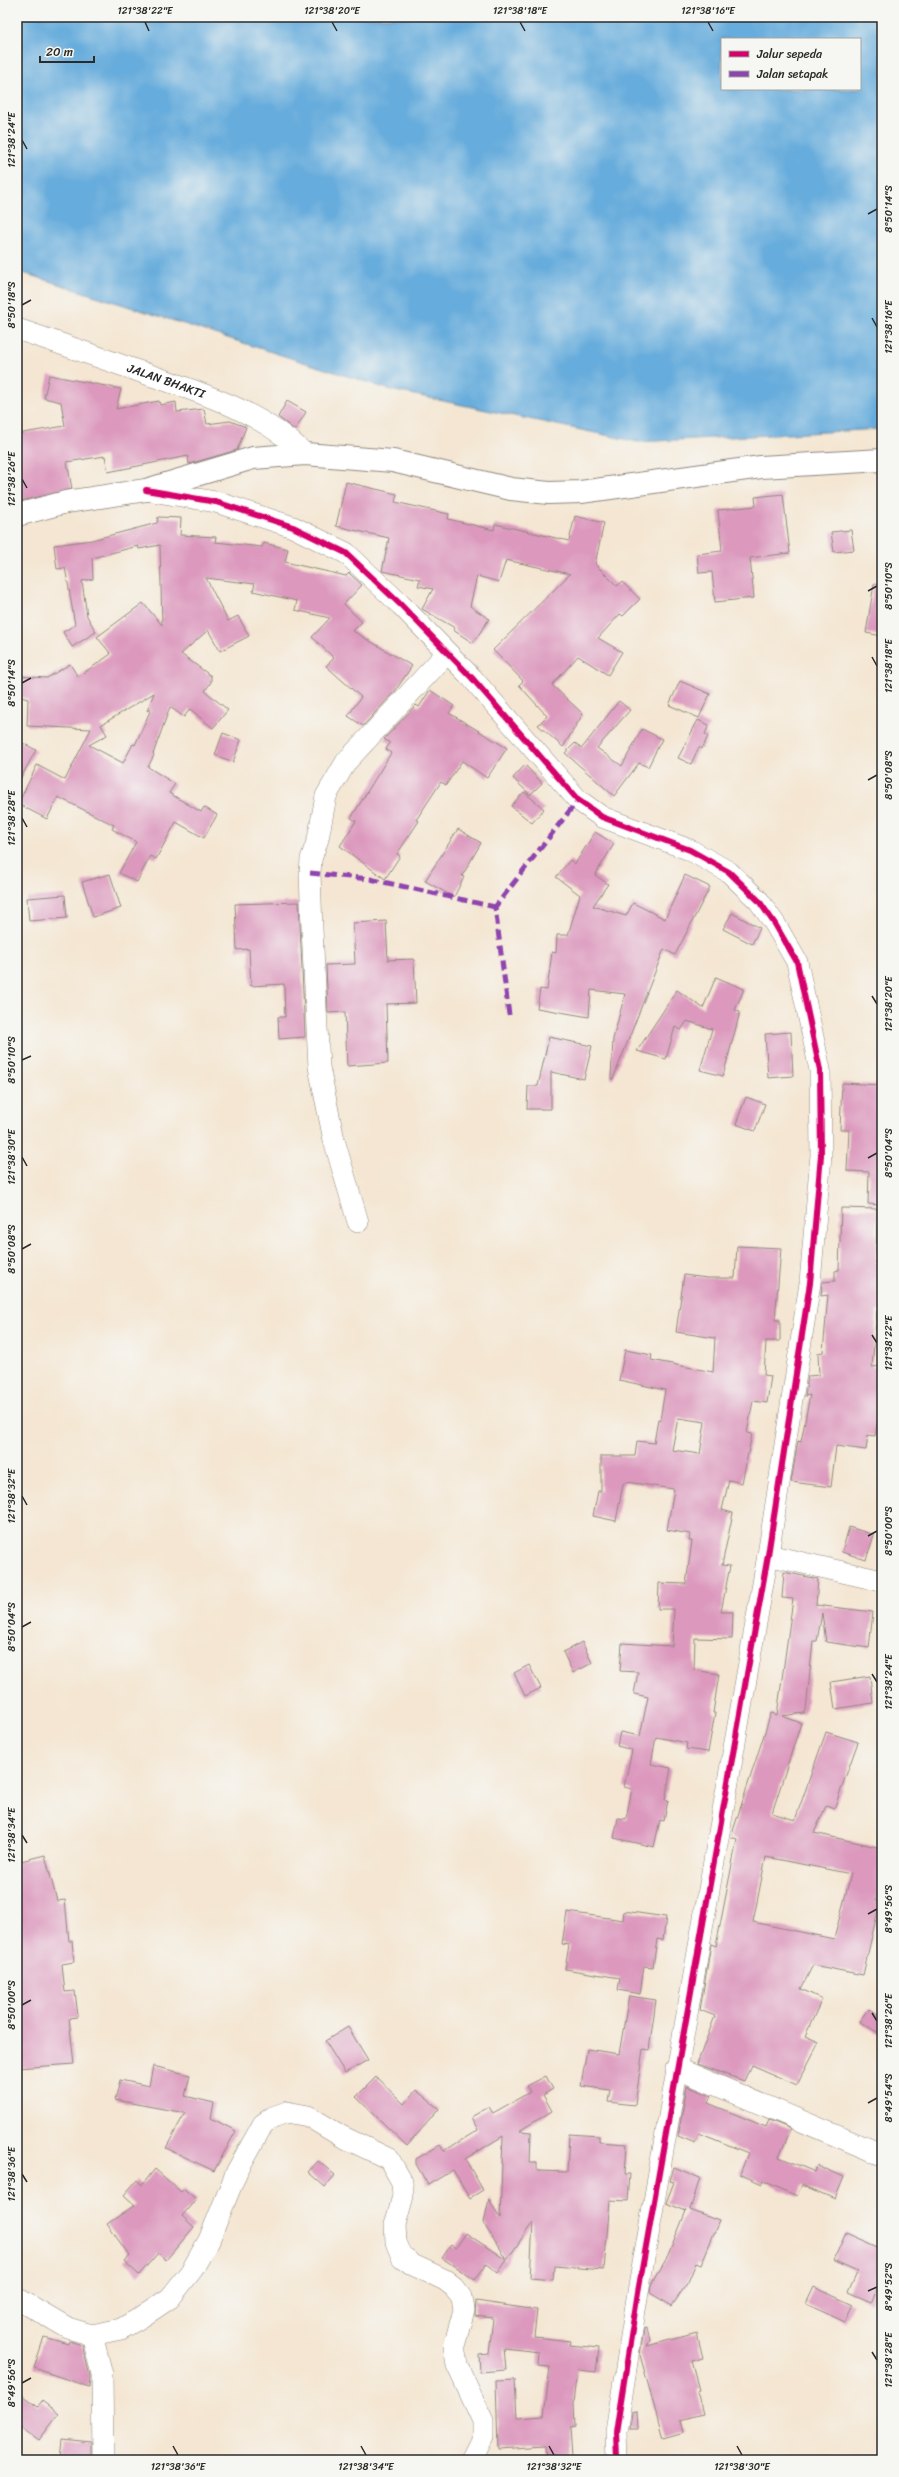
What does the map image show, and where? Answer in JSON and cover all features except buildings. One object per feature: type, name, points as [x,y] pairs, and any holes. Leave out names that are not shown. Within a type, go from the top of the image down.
[{"type":"highway","points":[[17,515],[66,502],[146,490],[253,458],[305,454],[393,461],[511,489],[549,493],[582,492],[761,467],[882,460]]},
{"type":"street","name":"JALAN BHAKTI","points":[[17,329],[197,391],[261,419],[290,438],[305,454]]},
{"type":"street","points":[[146,490],[216,502],[292,527],[346,553],[401,605],[447,653],[589,809],[602,817],[690,850],[729,872],[759,901],[775,924],[797,962],[820,1070],[821,1155],[810,1283],[768,1555],[676,2068],[616,2432],[617,2460]]},
{"type":"street","points":[[358,1222],[334,1140],[319,1067],[311,921],[311,859],[318,839],[326,796],[346,762],[447,653]]},
{"type":"street","points":[[768,1555],[869,1576],[882,1581]]},
{"type":"street","points":[[676,2068],[882,2155]]},
{"type":"street","points":[[17,2298],[68,2328],[92,2335],[121,2328],[170,2298],[192,2270],[208,2240],[237,2171],[263,2124],[273,2117],[287,2112],[308,2116],[341,2136],[389,2159],[402,2182],[403,2196],[395,2225],[396,2242],[402,2257],[413,2265],[445,2280],[454,2287],[462,2297],[464,2310],[454,2346],[457,2365],[483,2421],[483,2436],[471,2460]]},
{"type":"street","points":[[92,2335],[102,2374],[103,2460]]},
{"type":"water","points":[[17,17],[882,17],[882,429],[638,442],[391,390],[17,271]]},
{"type":"marked path","points":[[509,1015],[495,907],[578,800]]},
{"type":"marked path","points":[[310,873],[370,879],[495,907]]},
{"type":"cycle path","points":[[146,490],[216,502],[293,527],[346,553],[401,605],[472,678],[578,800],[602,817],[690,850],[729,872],[759,901],[775,924],[797,962],[820,1070],[821,1155],[810,1283],[768,1555],[638,2292],[616,2432],[617,2460]]}]
